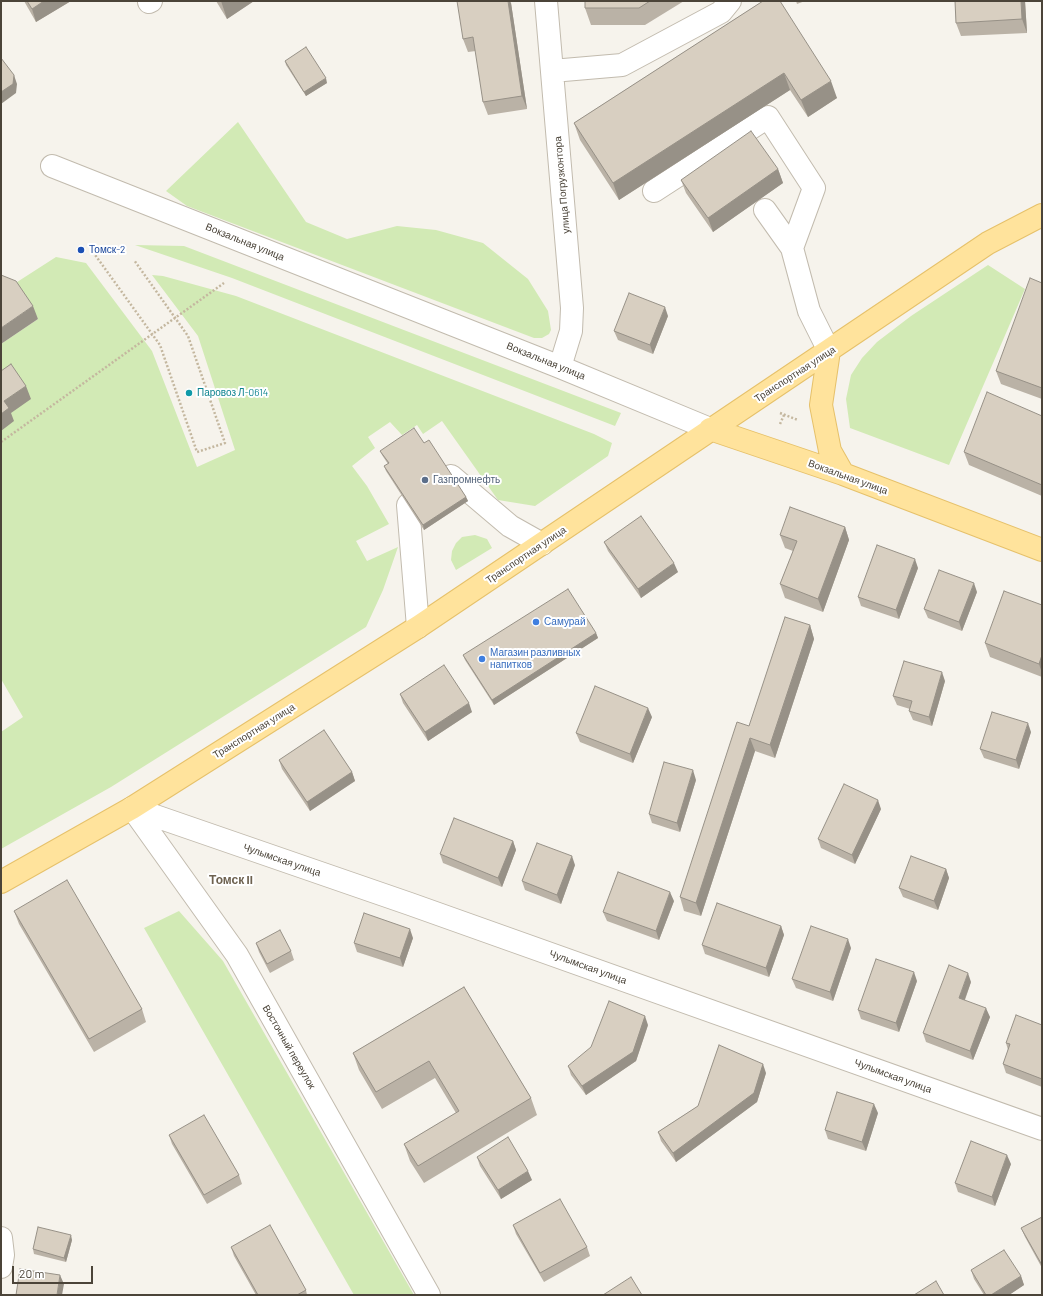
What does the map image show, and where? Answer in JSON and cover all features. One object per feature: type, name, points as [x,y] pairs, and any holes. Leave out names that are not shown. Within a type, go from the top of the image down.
[{"type":"main road","name":"Транспортная улица","points":[[1,882],[132,808],[418,627],[988,243],[1042,215]]},
{"type":"main road","points":[[829,351],[821,405],[830,451],[843,474]]},
{"type":"main road","name":"Вокзальная улица","points":[[710,429],[843,474],[1042,550]]},
{"type":"street","name":"улица Погрузконтора","points":[[546,1],[572,308],[571,331],[560,367]]},
{"type":"street","points":[[552,72],[622,65],[721,12],[730,1]]},
{"type":"street","points":[[654,191],[768,117],[814,188],[792,248]]},
{"type":"street","name":"Вокзальная улица","points":[[52,166],[560,367],[710,429]]},
{"type":"street","points":[[765,210],[792,248],[809,311],[829,351]]},
{"type":"street","points":[[451,476],[510,526],[542,544]]},
{"type":"street","points":[[408,505],[418,627]]},
{"type":"street","name":"Чулымская улица","points":[[132,808],[410,904],[1042,1129]]},
{"type":"street","name":"Восточный переулок","points":[[132,808],[237,955],[430,1295]]},
{"type":"street","points":[[1,1238],[3,1255],[1,1267]]},
{"type":"path","points":[[93,252],[160,345],[197,452],[225,443],[188,336],[134,260]]},
{"type":"path","points":[[1,442],[224,283]]},
{"type":"path","points":[[778,412],[803,422]]},
{"type":"path","points":[[780,424],[784,415]]},
{"type":"green space","points":[[238,122],[306,222],[347,239],[397,226],[436,230],[483,243],[528,279],[548,311],[551,330],[549,334],[542,338],[534,338],[187,206],[166,191]]},
{"type":"green space","points":[[135,245],[184,246],[621,413],[615,426],[232,278]]},
{"type":"green space","points":[[56,257],[86,263],[152,351],[197,467],[235,450],[198,336],[152,275],[163,276],[236,296],[594,434],[612,443],[608,456],[535,506],[498,500],[442,421],[423,434],[417,425],[402,435],[390,422],[368,437],[375,448],[352,466],[367,486],[389,524],[356,541],[367,561],[398,547],[383,590],[366,627],[111,787],[1,849],[1,732],[23,717],[1,679],[1,344],[38,319],[14,284]]},
{"type":"green space","points":[[988,265],[1025,289],[949,465],[850,428],[846,399],[851,375],[862,358],[877,342],[911,316]]},
{"type":"green space","points":[[475,535],[487,539],[492,548],[456,570],[451,560],[452,551],[456,543],[462,537]]},
{"type":"green space","points":[[179,911],[223,961],[414,1295],[354,1295],[144,928]]},
{"type":"building","points":[[27,1],[44,1],[32,9]]},
{"type":"building","points":[[457,1],[508,1],[522,96],[483,102],[473,37],[463,39]]},
{"type":"building","points":[[585,1],[650,1],[639,8],[585,8]]},
{"type":"building","points":[[763,1],[780,1],[831,81],[801,100],[784,73],[613,183],[574,123]]},
{"type":"building","points":[[955,1],[1021,1],[1022,19],[956,23]]},
{"type":"building","points":[[306,47],[326,78],[304,92],[285,61]]},
{"type":"building","points":[[1,58],[14,75],[13,84],[1,92]]},
{"type":"building","points":[[751,131],[778,169],[708,218],[681,180]]},
{"type":"building","points":[[1,275],[16,281],[33,306],[1,328]]},
{"type":"building","points":[[1030,278],[1042,283],[1042,388],[996,371]]},
{"type":"building","points":[[629,293],[665,307],[650,345],[614,331]]},
{"type":"building","points":[[11,364],[26,386],[4,401],[9,408],[1,414],[1,371]]},
{"type":"building","points":[[987,392],[1042,416],[1042,485],[964,452]]},
{"type":"building","points":[[414,428],[424,443],[429,440],[466,497],[423,525],[384,466],[389,463],[380,451]]},
{"type":"building","points":[[790,507],[845,527],[818,599],[780,584],[797,541],[780,535]]},
{"type":"building","points":[[641,516],[674,563],[638,589],[604,542]]},
{"type":"building","points":[[877,545],[915,559],[896,610],[858,597]]},
{"type":"building","points":[[939,570],[974,583],[959,622],[924,609]]},
{"type":"building","points":[[568,589],[596,633],[492,700],[463,655]]},
{"type":"building","points":[[1004,591],[1042,605],[1042,655],[1039,664],[985,643]]},
{"type":"building","points":[[785,617],[810,625],[770,745],[750,738],[696,903],[680,897],[737,722],[749,726]]},
{"type":"building","points":[[904,661],[942,672],[929,717],[909,711],[912,701],[893,696]]},
{"type":"building","points":[[444,665],[469,703],[425,732],[400,694]]},
{"type":"building","points":[[595,686],[648,708],[630,754],[576,733]]},
{"type":"building","points":[[992,712],[1028,723],[1016,760],[980,749]]},
{"type":"building","points":[[324,730],[352,772],[307,802],[279,760]]},
{"type":"building","points":[[664,762],[693,770],[677,823],[649,814]]},
{"type":"building","points":[[844,784],[878,800],[852,855],[818,839]]},
{"type":"building","points":[[454,818],[513,841],[498,878],[440,854]]},
{"type":"building","points":[[537,843],[572,856],[557,895],[522,881]]},
{"type":"building","points":[[911,856],[946,869],[934,901],[899,888]]},
{"type":"building","points":[[618,872],[670,892],[656,931],[603,912]]},
{"type":"building","points":[[67,880],[142,1009],[89,1039],[14,911]]},
{"type":"building","points":[[717,903],[781,926],[766,968],[702,945]]},
{"type":"building","points":[[364,913],[410,929],[400,958],[354,943]]},
{"type":"building","points":[[811,926],[848,939],[830,992],[792,979]]},
{"type":"building","points":[[280,930],[291,951],[267,964],[256,943]]},
{"type":"building","points":[[876,959],[914,972],[896,1023],[858,1010]]},
{"type":"building","points":[[949,965],[968,973],[959,998],[986,1008],[970,1051],[923,1033]]},
{"type":"building","points":[[464,987],[531,1098],[418,1166],[404,1144],[459,1111],[429,1061],[376,1092],[353,1053]]},
{"type":"building","points":[[609,1001],[645,1016],[633,1052],[582,1086],[568,1066],[591,1047]]},
{"type":"building","points":[[1016,1015],[1042,1025],[1042,1079],[1003,1064],[1010,1044],[1006,1043]]},
{"type":"building","points":[[719,1045],[763,1064],[754,1093],[673,1153],[658,1132],[698,1106]]},
{"type":"building","points":[[837,1092],[874,1104],[862,1142],[825,1130]]},
{"type":"building","points":[[204,1115],[239,1175],[204,1195],[169,1135]]},
{"type":"building","points":[[508,1137],[528,1171],[498,1190],[477,1157]]},
{"type":"building","points":[[971,1141],[1007,1155],[992,1197],[955,1183]]},
{"type":"building","points":[[560,1199],[587,1247],[540,1273],[513,1225]]},
{"type":"building","points":[[1042,1217],[1042,1265],[1021,1228]]},
{"type":"building","points":[[270,1225],[306,1290],[297,1295],[258,1295],[231,1247]]},
{"type":"building","points":[[38,1227],[71,1235],[64,1258],[33,1249]]},
{"type":"building","points":[[1004,1250],[1021,1276],[991,1295],[986,1295],[971,1270]]},
{"type":"building","points":[[20,1269],[60,1275],[57,1295],[16,1295]]},
{"type":"building","points":[[631,1277],[642,1295],[603,1295]]},
{"type":"building","points":[[936,1281],[944,1295],[914,1295]]},
{"type":"place","name":"Томск-2","points":[[81,250]]},
{"type":"place","name":"Паровоз Л-0614","points":[[189,393]]},
{"type":"place","name":"Газпромнефть","points":[[425,480]]},
{"type":"place","name":"Самурай","points":[[536,622]]},
{"type":"place","name":"Магазин разливных напитков","points":[[482,659]]},
{"type":"district","name":"Томск II","points":[[231,880]]}]
